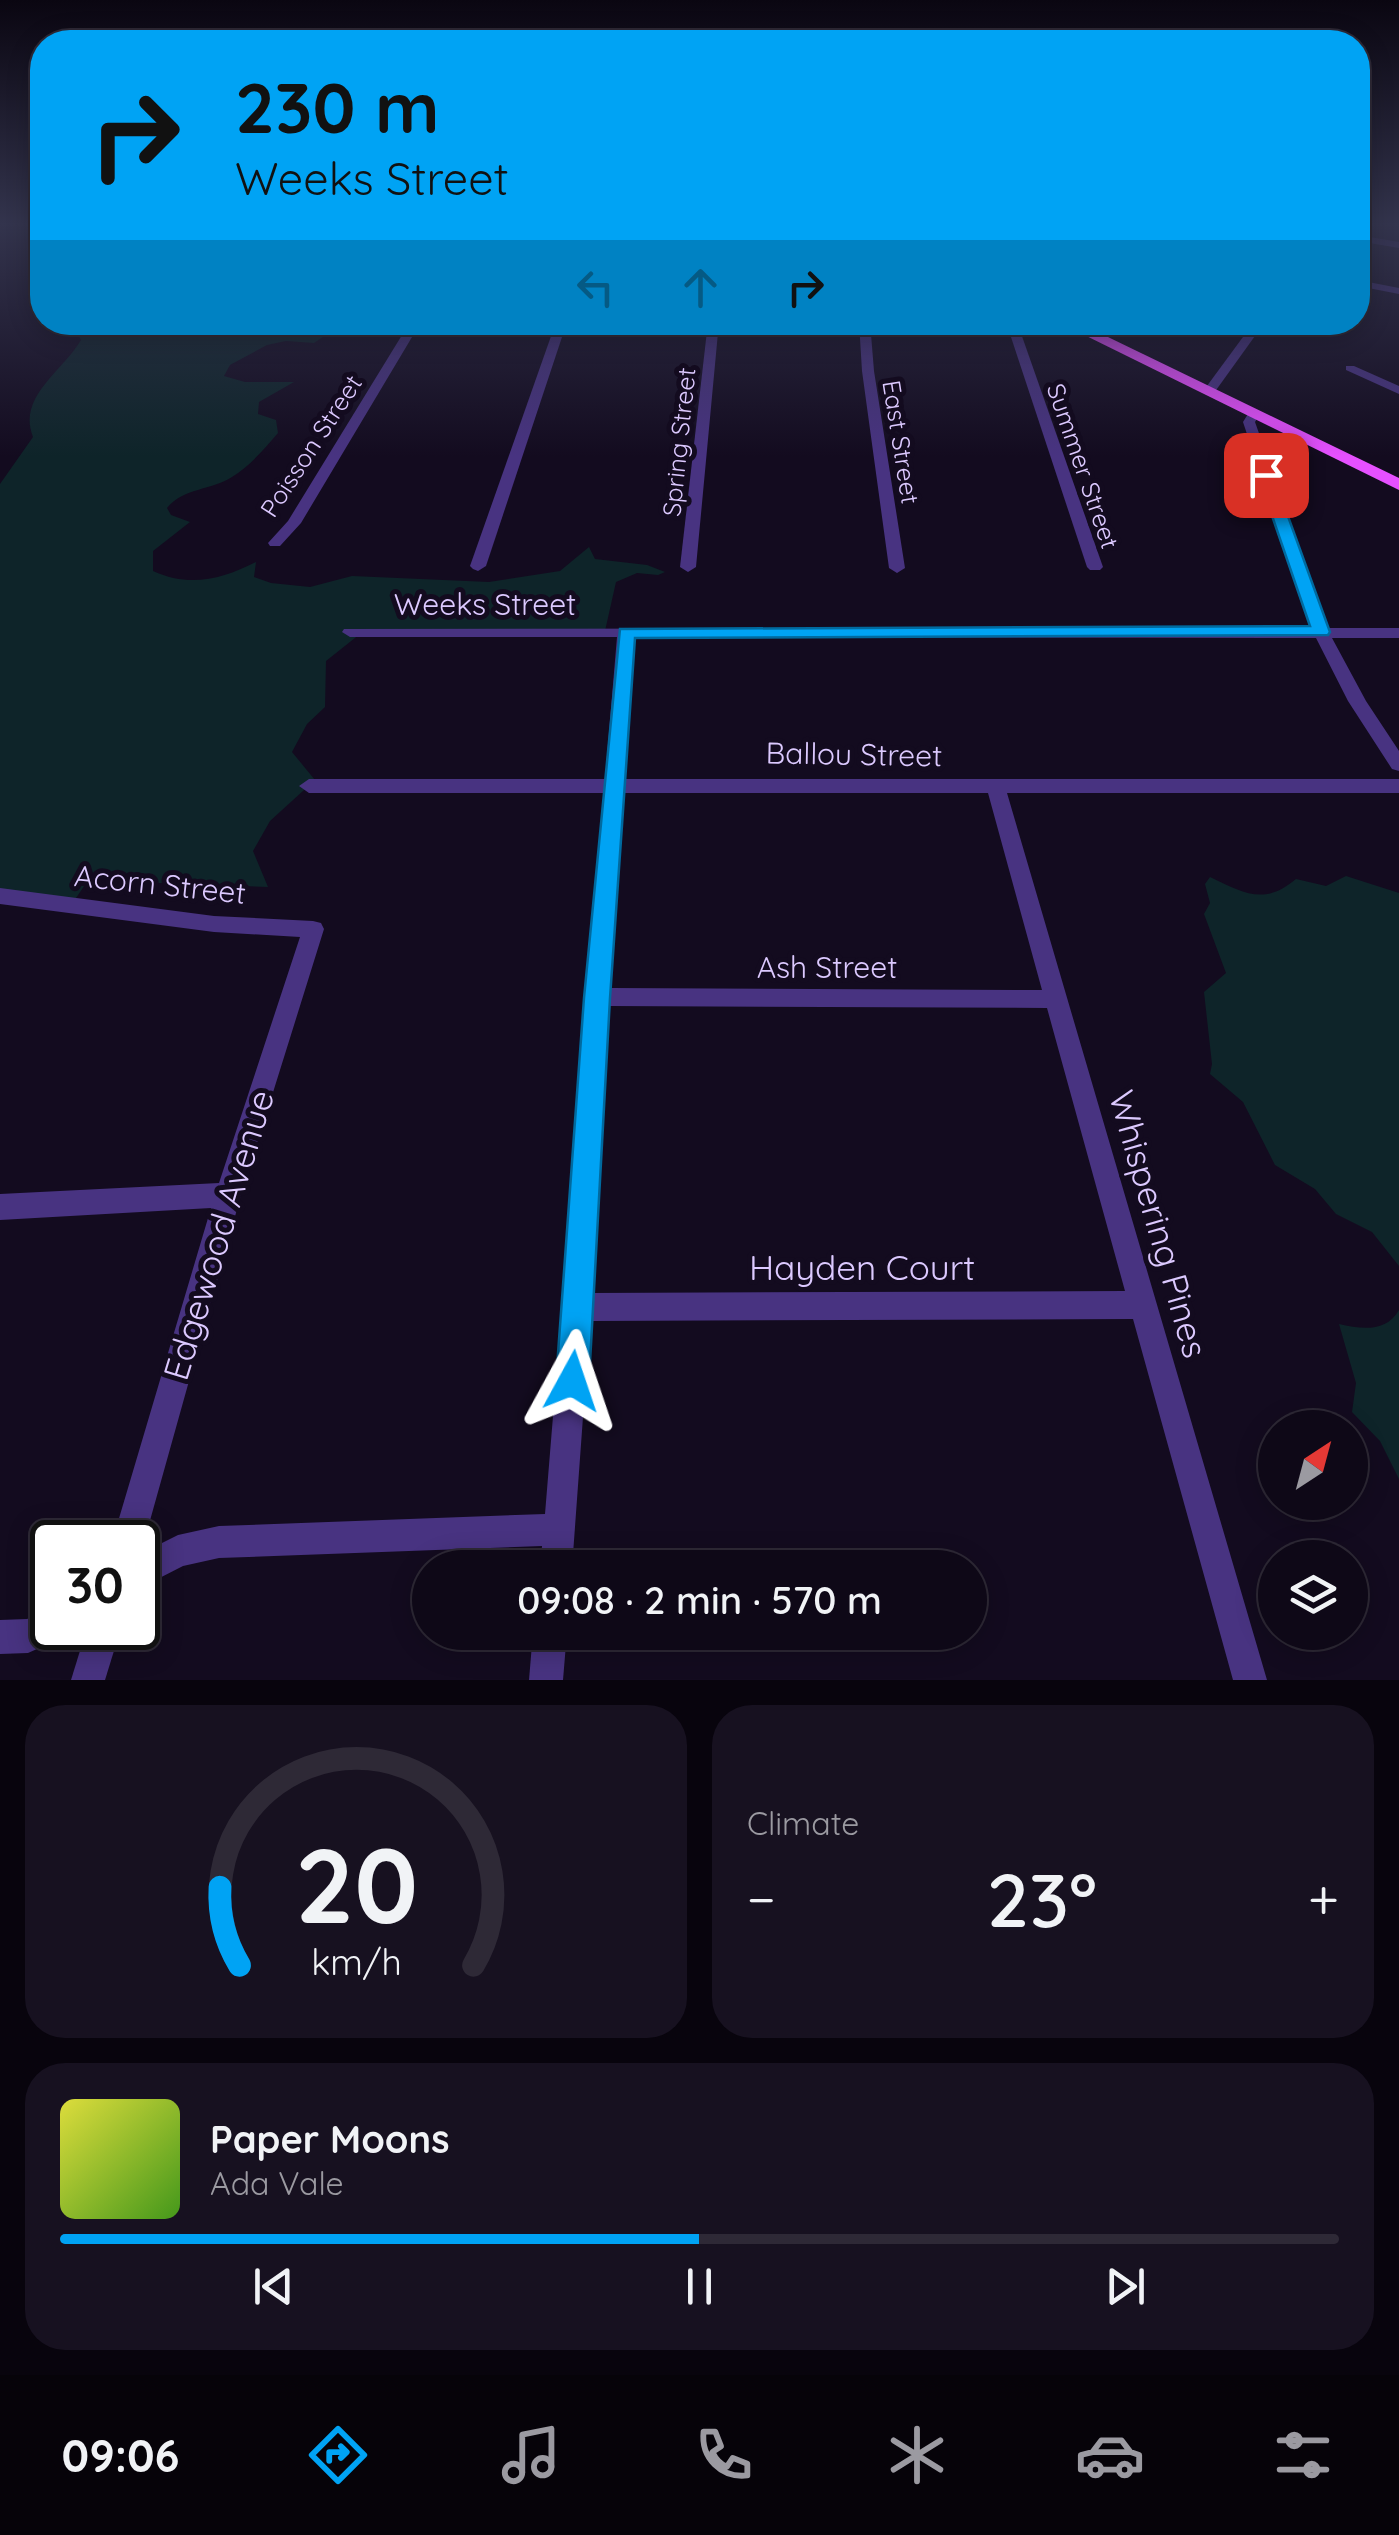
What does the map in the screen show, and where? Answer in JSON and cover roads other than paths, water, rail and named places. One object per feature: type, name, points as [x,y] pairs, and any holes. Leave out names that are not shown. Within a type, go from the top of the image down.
[{"type":"main road","points":[[1093,335],[1399,485]]},
{"type":"street","name":"Poisson Street","points":[[274,543],[294,523],[408,335]]},
{"type":"street","points":[[478,566],[558,335]]},
{"type":"street","name":"Spring Street","points":[[688,566],[713,335]]},
{"type":"street","name":"East Street","points":[[865,335],[897,568]]},
{"type":"street","name":"Summer Street","points":[[1014,335],[1094,568]]},
{"type":"street","points":[[1210,390],[1250,335]]},
{"type":"street","points":[[1350,368],[1399,390]]},
{"type":"street","points":[[1256,412],[1249,422],[1321,632],[1357,701],[1399,765]]},
{"type":"street","name":"Weeks Street","points":[[350,632],[1399,633]]},
{"type":"street","points":[[557,1550],[579,1307],[597,998],[626,633]]},
{"type":"street","name":"Ballou Street","points":[[309,786],[1399,786]]},
{"type":"street","name":"Whispering Pines","points":[[996,788],[1250,1680]]},
{"type":"street","name":"Acorn Street","points":[[0,896],[214,924],[313,928]]},
{"type":"street","name":"Edgewood Avenue","points":[[134,1520],[228,1194],[313,928]]},
{"type":"street","name":"Ash Street","points":[[597,998],[1058,998]]},
{"type":"street","points":[[0,1207],[228,1194]]},
{"type":"street","name":"Hayden Court","points":[[579,1307],[1144,1305]]},
{"type":"street","points":[[160,1561],[178,1551],[219,1542],[559,1530]]},
{"type":"street","points":[[0,1636],[30,1635]]},
{"type":"street","points":[[88,1680],[97,1650]]},
{"type":"street","points":[[546,1680],[548,1650]]}]
